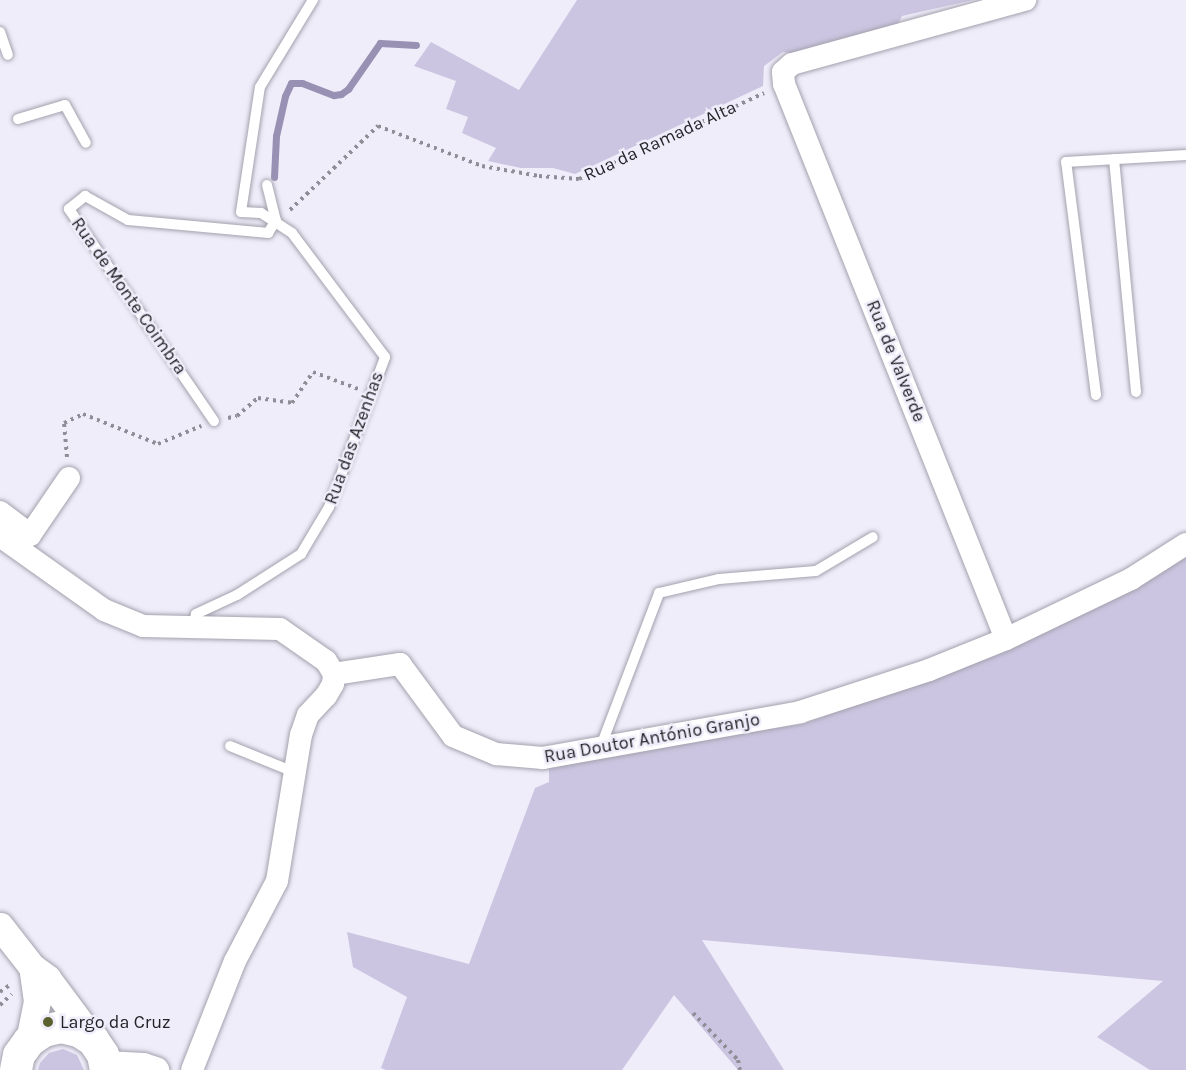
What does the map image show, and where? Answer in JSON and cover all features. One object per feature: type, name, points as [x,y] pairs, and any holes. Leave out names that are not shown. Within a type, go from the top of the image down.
[{"type":"main road","points":[[16,1070],[19,1055],[29,1041],[44,1031],[61,1027],[79,1031],[102,1058]]},
{"type":"street","points":[[784,84],[783,72],[792,64],[1016,1]]},
{"type":"street","name":"Rua de Valverde","points":[[784,84],[1006,639]]},
{"type":"street","points":[[0,512],[30,535],[69,478]]},
{"type":"street","points":[[0,536],[104,610],[143,626],[280,629],[326,661],[334,674],[326,696],[308,715],[301,735],[277,881],[235,961],[192,1070]]},
{"type":"street","name":"Rua Doutor António Granjo","points":[[334,674],[400,664],[453,736],[496,754],[543,758],[800,712],[929,670],[1006,639],[1131,579],[1186,544]]},
{"type":"street","points":[[0,926],[32,967],[47,978],[102,1058],[156,1070]]},
{"type":"street","points":[[29,1041],[37,1001],[32,967]]},
{"type":"lane","points":[[276,220],[261,213],[241,212],[260,87],[313,0]]},
{"type":"lane","points":[[1,39],[8,55]]},
{"type":"lane","points":[[18,119],[65,105],[86,143]]},
{"type":"lane","points":[[1096,395],[1066,162],[1186,155]]},
{"type":"lane","points":[[1114,159],[1136,392]]},
{"type":"lane","points":[[267,185],[276,220]]},
{"type":"lane","name":"Rua de Monte Coimbra","points":[[214,421],[69,209],[85,196],[128,220],[268,233],[276,220]]},
{"type":"lane","name":"Rua das Azenhas","points":[[193,628],[196,614],[249,588],[302,554],[320,526],[384,357],[292,233],[276,220]]},
{"type":"lane","points":[[601,746],[659,593],[719,579],[816,572],[873,537]]},
{"type":"lane","points":[[230,746],[296,774]]},
{"type":"path","name":"Rua da Ramada Alta","points":[[276,220],[286,214],[378,126],[482,166],[539,176],[579,179],[784,84]]},
{"type":"path","points":[[237,416],[258,398],[292,403],[313,372],[370,394]]},
{"type":"path","points":[[69,478],[64,423],[83,414],[158,444],[214,421]]},
{"type":"path","points":[[0,1005],[13,993]]},
{"type":"path","points":[[693,1013],[738,1060],[740,1070]]},
{"type":"shaded area","points":[[577,0],[973,0],[902,16],[897,26],[797,54],[783,52],[764,66],[763,86],[575,174],[553,168],[521,168],[488,161],[496,148],[462,133],[468,117],[446,109],[456,81],[414,66],[431,42],[519,90]]},
{"type":"shaded area","points":[[1186,554],[1186,1070],[1150,1070],[1097,1037],[1163,981],[702,940],[784,1070],[738,1070],[674,995],[622,1070],[386,1070],[381,1068],[407,997],[353,967],[347,932],[469,964],[535,788],[549,782],[549,769],[631,750],[803,724],[981,660]]},
{"type":"shaded area","points":[[63,1049],[77,1055],[84,1070],[38,1070],[40,1063],[49,1053]]},
{"type":"waterway","points":[[274,177],[276,136],[285,96],[291,83],[302,83],[334,95],[341,94],[348,89],[380,43],[416,45]]},
{"type":"place","name":"Largo da Cruz","points":[[48,1022]]}]
